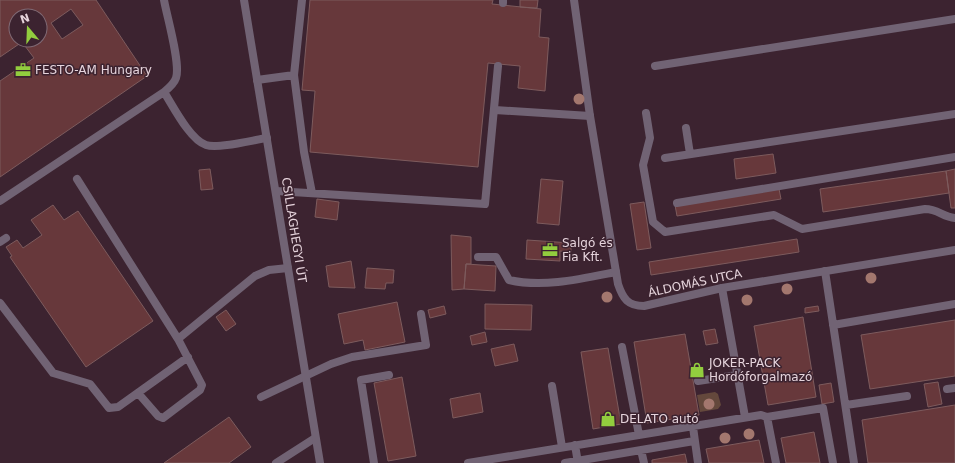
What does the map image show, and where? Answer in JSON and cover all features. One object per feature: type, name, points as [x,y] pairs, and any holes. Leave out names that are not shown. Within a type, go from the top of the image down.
[{"type":"street","points":[[0,201],[164,92],[173,84],[178,72],[164,0]]},
{"type":"street","name":"CSILLAGHEGYI ÚT","points":[[244,0],[320,463]]},
{"type":"street","points":[[302,0],[294,75],[304,152],[312,193]]},
{"type":"street","name":"ÁLDOMÁS UTCA","points":[[574,0],[590,116],[616,272],[622,296],[627,302],[635,306],[660,303],[677,297],[722,288],[955,250]]},
{"type":"street","points":[[655,66],[955,19]]},
{"type":"street","points":[[276,191],[485,204],[498,66]]},
{"type":"street","points":[[257,80],[294,75]]},
{"type":"street","points":[[164,92],[192,135],[206,145],[217,145],[267,138]]},
{"type":"street","points":[[495,110],[590,116]]},
{"type":"street","points":[[646,113],[650,138],[643,165],[654,222],[665,232],[774,215],[802,229],[925,209],[934,209],[948,218],[955,218]]},
{"type":"street","points":[[665,158],[955,114]]},
{"type":"street","points":[[686,128],[690,154]]},
{"type":"street","points":[[677,203],[955,157]]},
{"type":"street","points":[[77,179],[178,339],[202,385],[200,390],[163,418],[158,416],[138,393]]},
{"type":"street","points":[[478,257],[496,258],[509,280],[519,282],[559,282],[616,272]]},
{"type":"street","points":[[178,339],[256,276],[269,270],[288,268]]},
{"type":"street","points":[[825,271],[854,463]]},
{"type":"street","points":[[722,288],[745,417]]},
{"type":"street","points":[[0,303],[53,373],[90,384],[109,408],[118,407],[188,357]]},
{"type":"street","points":[[833,324],[955,304]]},
{"type":"street","points":[[261,396],[352,357],[426,345],[422,314]]},
{"type":"street","points":[[622,348],[639,435]]},
{"type":"street","points":[[374,463],[361,380],[389,375]]},
{"type":"street","points":[[698,381],[737,375]]},
{"type":"street","points":[[552,386],[562,447]]},
{"type":"street","points":[[846,405],[907,396]]},
{"type":"street","points":[[468,463],[745,417],[760,415],[767,417],[824,408],[833,463]]},
{"type":"street","points":[[767,417],[776,463]]},
{"type":"street","points":[[693,426],[698,463]]},
{"type":"street","points":[[281,462],[316,438]]},
{"type":"street","points":[[564,463],[578,462],[694,441]]},
{"type":"street","points":[[575,445],[578,462]]},
{"type":"street","points":[[641,450],[644,463]]},
{"type":"shaded area","points":[[715,392],[718,394],[721,405],[718,409],[700,412],[697,395]]},
{"type":"building","points":[[0,0],[96,0],[147,76],[0,177],[0,81],[34,58],[26,48],[48,48],[48,8],[8,8],[8,48],[13,48],[0,57]],"holes":[[[71,9],[83,25],[62,39],[51,23]]]},
{"type":"building","points":[[310,0],[493,0],[492,4],[541,9],[539,37],[549,38],[545,91],[518,88],[520,66],[488,63],[478,167],[310,152],[315,91],[302,90]]},
{"type":"building","points":[[520,0],[538,0],[537,8],[520,7]]},
{"type":"building","points":[[773,154],[776,173],[736,179],[734,159]]},
{"type":"building","points":[[210,169],[213,189],[201,190],[199,170]]},
{"type":"building","points":[[955,169],[955,208],[951,208],[946,171]]},
{"type":"building","points":[[946,171],[949,193],[823,212],[820,189]]},
{"type":"building","points":[[541,179],[563,181],[559,225],[537,223]]},
{"type":"building","points":[[779,189],[781,199],[677,216],[675,205]]},
{"type":"building","points":[[317,199],[339,202],[337,220],[315,217]]},
{"type":"building","points":[[644,202],[651,248],[637,250],[630,204]]},
{"type":"building","points":[[53,205],[64,220],[78,211],[153,321],[86,367],[10,257],[12,256],[6,247],[17,240],[23,248],[42,235],[31,220]]},
{"type":"building","points":[[451,235],[471,237],[471,264],[466,264],[464,289],[452,290]]},
{"type":"building","points":[[797,239],[799,252],[651,275],[649,262]]},
{"type":"building","points":[[527,240],[571,243],[571,252],[560,251],[560,261],[526,259]]},
{"type":"building","points":[[351,261],[355,288],[329,287],[326,266]]},
{"type":"building","points":[[466,264],[496,266],[495,291],[464,289]]},
{"type":"building","points":[[367,268],[394,270],[393,283],[386,283],[385,289],[365,288]]},
{"type":"building","points":[[397,302],[405,342],[365,350],[363,340],[344,344],[338,314]]},
{"type":"building","points":[[485,304],[532,305],[531,330],[485,329]]},
{"type":"building","points":[[444,306],[446,314],[430,318],[428,310]]},
{"type":"building","points":[[818,306],[819,311],[805,313],[805,308]]},
{"type":"building","points":[[226,310],[236,324],[226,331],[216,317]]},
{"type":"building","points":[[803,317],[816,397],[768,405],[754,326]]},
{"type":"building","points":[[955,320],[955,376],[870,389],[861,335]]},
{"type":"building","points":[[715,329],[718,343],[706,345],[703,331]]},
{"type":"building","points":[[485,332],[487,342],[472,345],[470,336]]},
{"type":"building","points":[[685,334],[699,415],[647,423],[634,342]]},
{"type":"building","points":[[514,344],[518,361],[495,366],[491,349]]},
{"type":"building","points":[[608,348],[621,424],[593,429],[581,352]]},
{"type":"building","points":[[402,377],[416,456],[388,461],[374,383]]},
{"type":"building","points":[[938,382],[942,404],[928,407],[924,384]]},
{"type":"building","points":[[831,383],[834,402],[822,404],[819,385]]},
{"type":"building","points":[[480,393],[483,412],[453,418],[450,399]]},
{"type":"building","points":[[955,405],[955,463],[868,463],[862,420]]},
{"type":"building","points":[[229,417],[251,447],[229,463],[164,463]]},
{"type":"building","points":[[814,432],[820,463],[786,463],[781,438]]},
{"type":"building","points":[[759,440],[764,463],[709,463],[706,449]]},
{"type":"building","points":[[685,454],[687,463],[652,463],[652,460]]},
{"type":"place","name":"FESTO-AM Hungary","points":[[23,70]]},
{"type":"place","name":"Salgó és Fia Kft.","points":[[550,250]]},
{"type":"place","name":"JOKER-PACK Hordóforgalmazó","points":[[697,370]]},
{"type":"place","name":"DELATO autó","points":[[608,419]]}]
